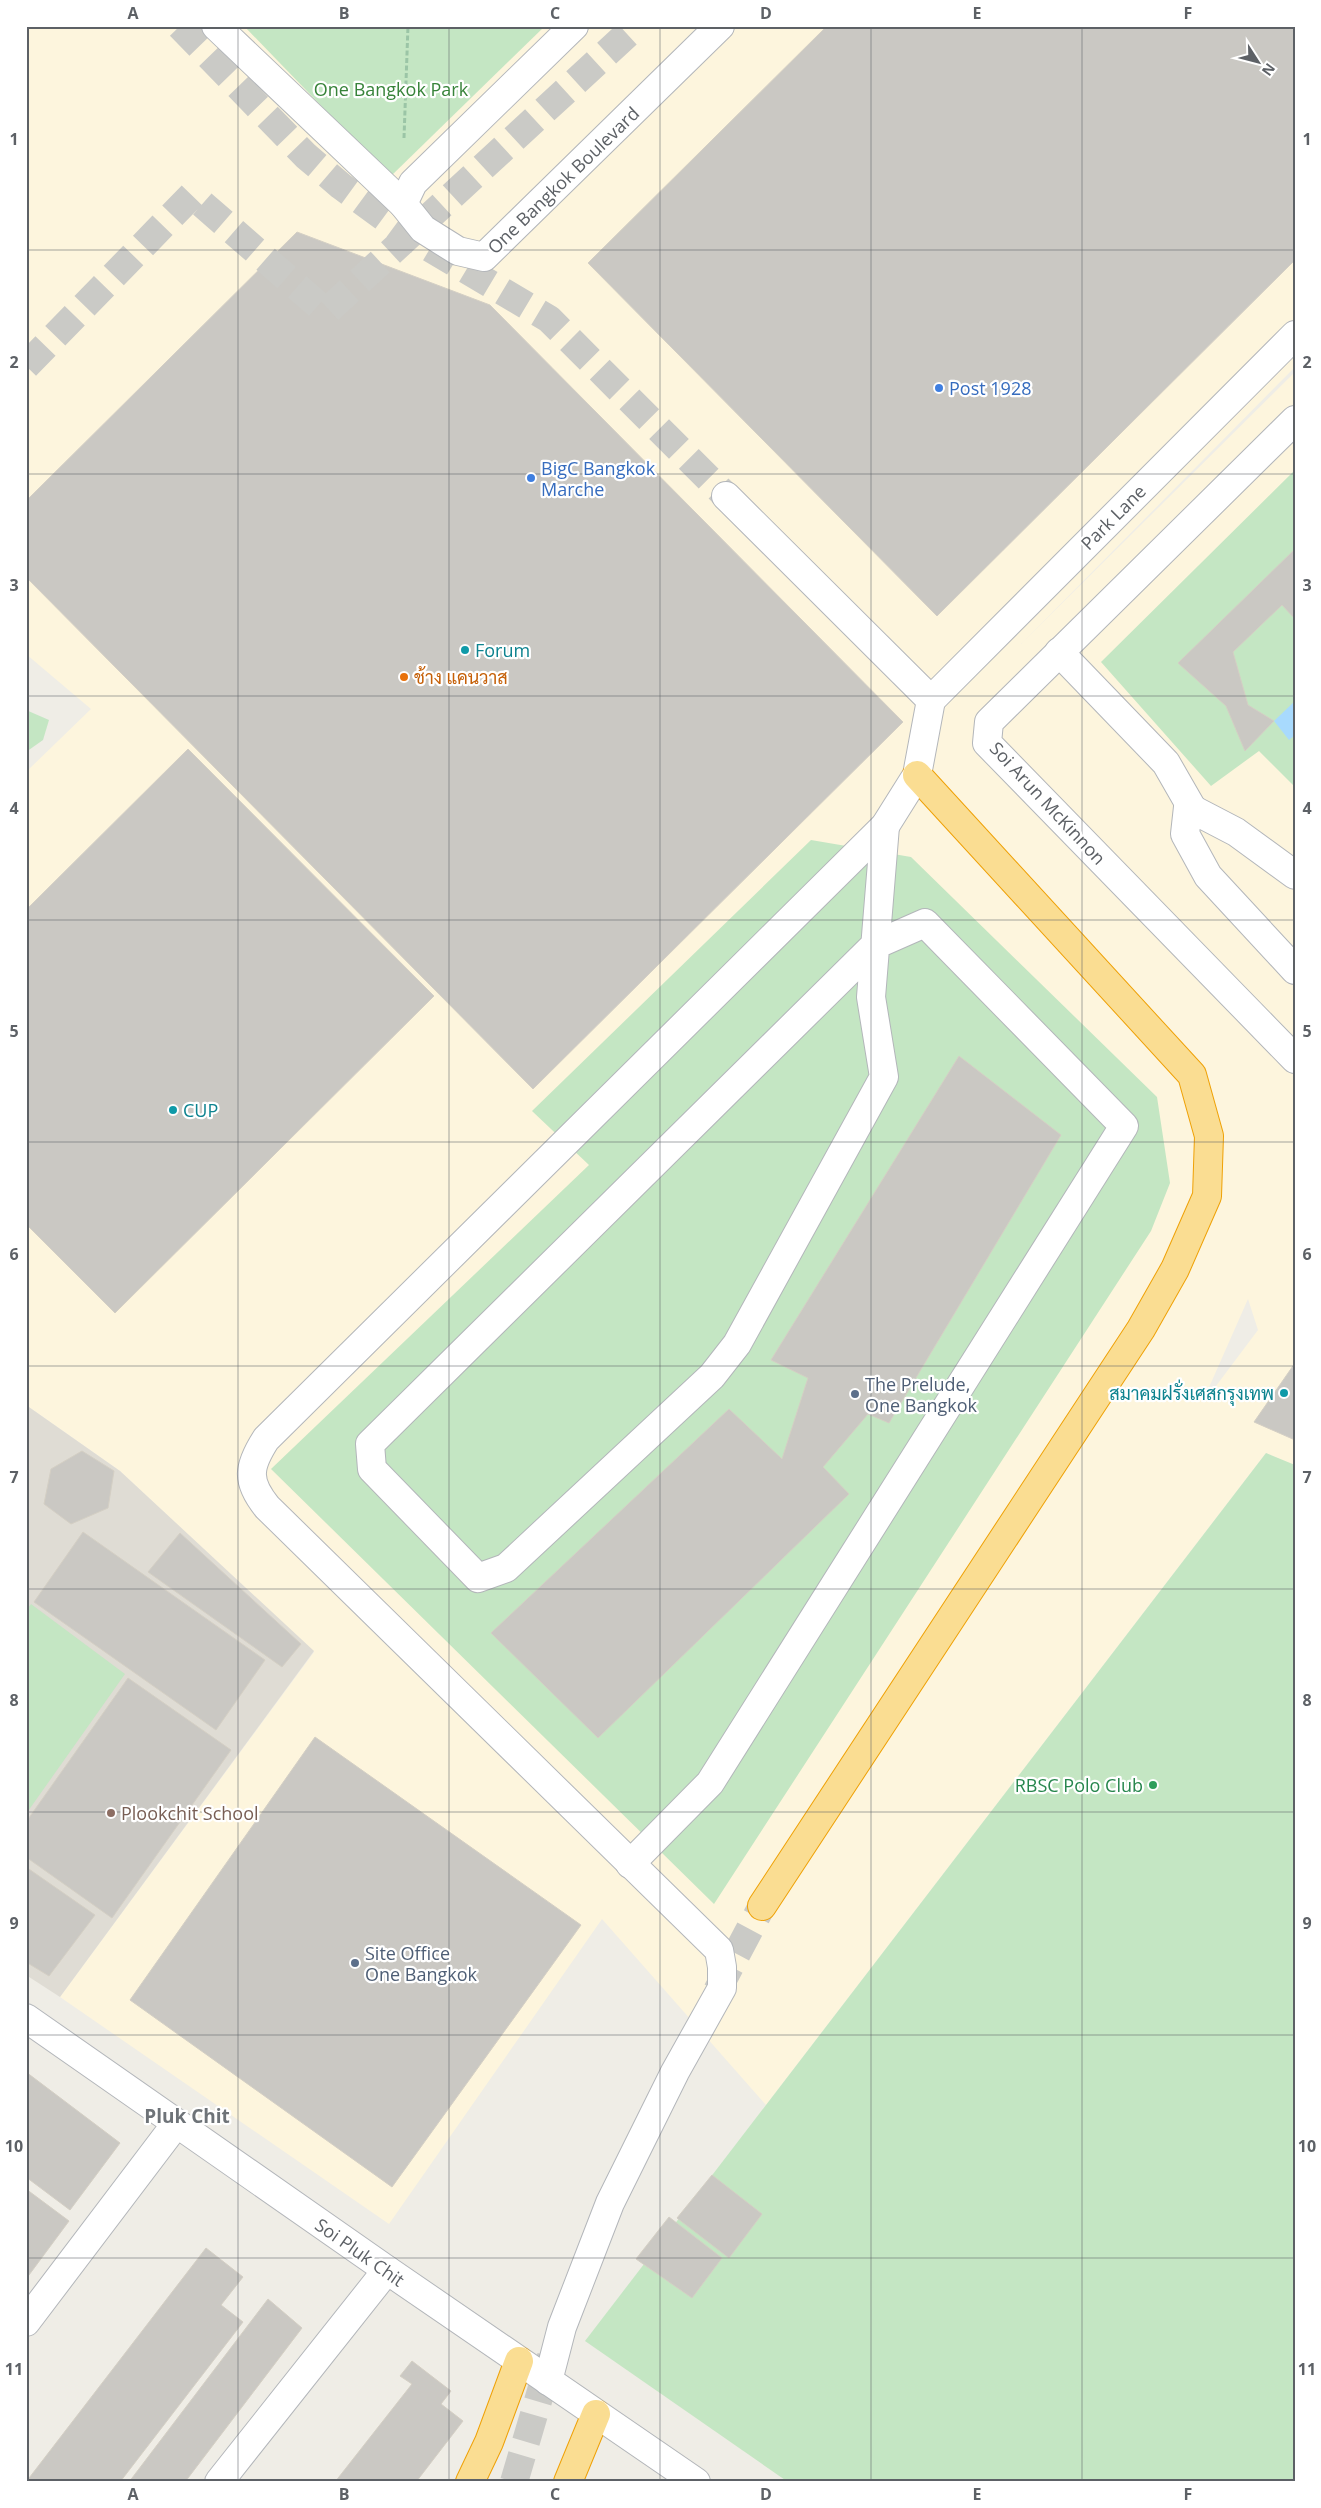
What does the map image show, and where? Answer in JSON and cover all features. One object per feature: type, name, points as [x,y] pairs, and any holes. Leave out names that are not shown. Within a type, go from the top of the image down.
[{"type":"highway","points":[[762,1906],[1141,1329],[1175,1269],[1207,1196],[1208,1136],[1192,1075],[916,775]]},
{"type":"highway","points":[[470,2482],[489,2442],[519,2361]]},
{"type":"highway","points":[[568,2482],[596,2414]]},
{"type":"street","points":[[216,26],[403,204],[413,183],[574,26]]},
{"type":"street","name":"One Bangkok Boulevard","points":[[403,204],[423,229],[458,251],[484,257],[720,26]]},
{"type":"street","name":"Park Lane","points":[[931,700],[1295,334]]},
{"type":"street","name":"Soi Arun McKinnon","points":[[1295,420],[989,722],[987,743],[1295,1059]]},
{"type":"street","points":[[548,2381],[564,2319],[610,2203],[675,2072],[722,1988],[722,1967],[719,1950],[267,1507],[255,1493],[251,1476],[255,1457],[266,1439],[885,826],[916,775],[931,700],[726,496]]},
{"type":"street","points":[[1059,652],[1166,763],[1194,810]]},
{"type":"street","points":[[1295,874],[1236,832],[1188,807],[1185,834],[1208,876],[1295,970]]},
{"type":"street","points":[[630,1864],[710,1783],[1124,1126],[925,923],[875,945],[370,1444],[372,1468],[478,1578],[506,1568],[712,1376],[737,1344],[884,1077],[871,997],[875,945],[885,826]]},
{"type":"street","name":"Soi Pluk Chit","points":[[26,2018],[176,2124],[696,2482]]},
{"type":"street","points":[[26,2322],[176,2124]]},
{"type":"street","points":[[219,2482],[387,2270]]},
{"type":"path","points":[[404,145],[408,26]]},
{"type":"shaded area","points":[[26,26],[1295,26],[1295,367],[1021,644],[1295,372],[1295,1466],[1266,1453],[766,2105],[602,1919],[389,2224],[60,1997],[314,1652],[120,1471],[26,1405],[26,772],[91,709],[26,654]],"holes":[[[1248,1299],[1258,1330],[1204,1402]]]},
{"type":"shaded area","name":"Plookchit School","points":[[26,1405],[120,1471],[314,1651],[60,1997],[26,1975]]},
{"type":"green space","name":"One Bangkok Park","points":[[244,26],[545,26],[390,177]]},
{"type":"green space","points":[[1295,470],[1295,787],[1259,751],[1211,786],[1101,662]]},
{"type":"green space","points":[[26,710],[49,720],[43,740],[26,752]]},
{"type":"green space","points":[[811,840],[911,857],[1157,1097],[1170,1183],[1151,1231],[714,1904],[271,1469],[589,1165],[532,1111]]},
{"type":"green space","name":"RBSC Polo Club","points":[[1266,1453],[1295,1465],[1295,2482],[788,2482],[585,2341]]},
{"type":"green space","points":[[31,1604],[125,1674],[26,1814],[26,1611]]},
{"type":"water","points":[[1295,701],[1295,735],[1289,740],[1274,721]]},
{"type":"building","name":"Post 1928","points":[[827,26],[1295,26],[1295,260],[937,616],[588,263]]},
{"type":"building","name":"Forum","points":[[297,232],[490,305],[903,722],[533,1089],[26,577],[26,501]]},
{"type":"building","points":[[1295,549],[1295,619],[1282,605],[1233,652],[1248,705],[1274,721],[1245,751],[1226,706],[1178,663]]},
{"type":"building","name":"CUP","points":[[188,749],[434,996],[115,1313],[26,1224],[26,910]]},
{"type":"building","name":"The Prelude, One Bangkok","points":[[959,1056],[1061,1135],[889,1423],[868,1414],[823,1467],[849,1494],[598,1738],[491,1633],[729,1409],[782,1459],[808,1378],[771,1360]]},
{"type":"building","name":"สมาคมฝรั่งเศสกรุงเทพ","points":[[1295,1363],[1295,1440],[1254,1422]]},
{"type":"building","points":[[82,1451],[114,1471],[108,1508],[71,1524],[44,1504],[51,1469]]},
{"type":"building","points":[[83,1532],[265,1660],[216,1730],[34,1602]]},
{"type":"building","points":[[180,1533],[301,1644],[282,1667],[148,1572]]},
{"type":"building","points":[[128,1678],[231,1750],[112,1918],[26,1857],[26,1822]]},
{"type":"building","name":"Site Office One Bangkok","points":[[315,1737],[581,1925],[392,2187],[130,2000]]},
{"type":"building","points":[[26,1867],[95,1915],[49,1976],[26,1962]]},
{"type":"building","points":[[26,2072],[120,2143],[70,2210],[26,2177]]},
{"type":"building","points":[[712,2175],[762,2214],[729,2258],[677,2218]]},
{"type":"building","points":[[26,2189],[69,2221],[26,2279]]},
{"type":"building","points":[[669,2217],[722,2258],[692,2298],[636,2259]]},
{"type":"building","points":[[206,2248],[243,2277],[221,2305],[243,2322],[120,2482],[26,2482]]},
{"type":"building","points":[[268,2299],[302,2328],[185,2482],[129,2482]]},
{"type":"building","points":[[412,2361],[451,2391],[441,2404],[463,2421],[416,2482],[335,2482],[412,2384],[400,2376]]},
{"type":"tunnel","points":[[180,26],[306,156],[341,186],[408,235],[549,319],[726,496]]},
{"type":"tunnel","points":[[26,366],[192,195],[326,312],[636,26]]},
{"type":"tunnel","points":[[717,1991],[762,1906]]},
{"type":"tunnel","points":[[514,2482],[551,2357]]},
{"type":"place","name":"Post 1928","points":[[939,388]]},
{"type":"place","name":"BigC Bangkok Marche","points":[[531,478]]},
{"type":"place","name":"Forum","points":[[465,650]]},
{"type":"place","name":"ช้าง แคนวาส","points":[[404,677]]},
{"type":"place","name":"CUP","points":[[173,1110]]},
{"type":"place","name":"สมาคมฝรั่งเศสกรุงเทพ","points":[[1284,1393]]},
{"type":"place","name":"The Prelude, One Bangkok","points":[[855,1394]]},
{"type":"place","name":"RBSC Polo Club","points":[[1153,1785]]},
{"type":"place","name":"Plookchit School","points":[[111,1813]]},
{"type":"place","name":"Site Office One Bangkok","points":[[355,1963]]},
{"type":"district","name":"Pluk Chit","points":[[187,2116]]}]
